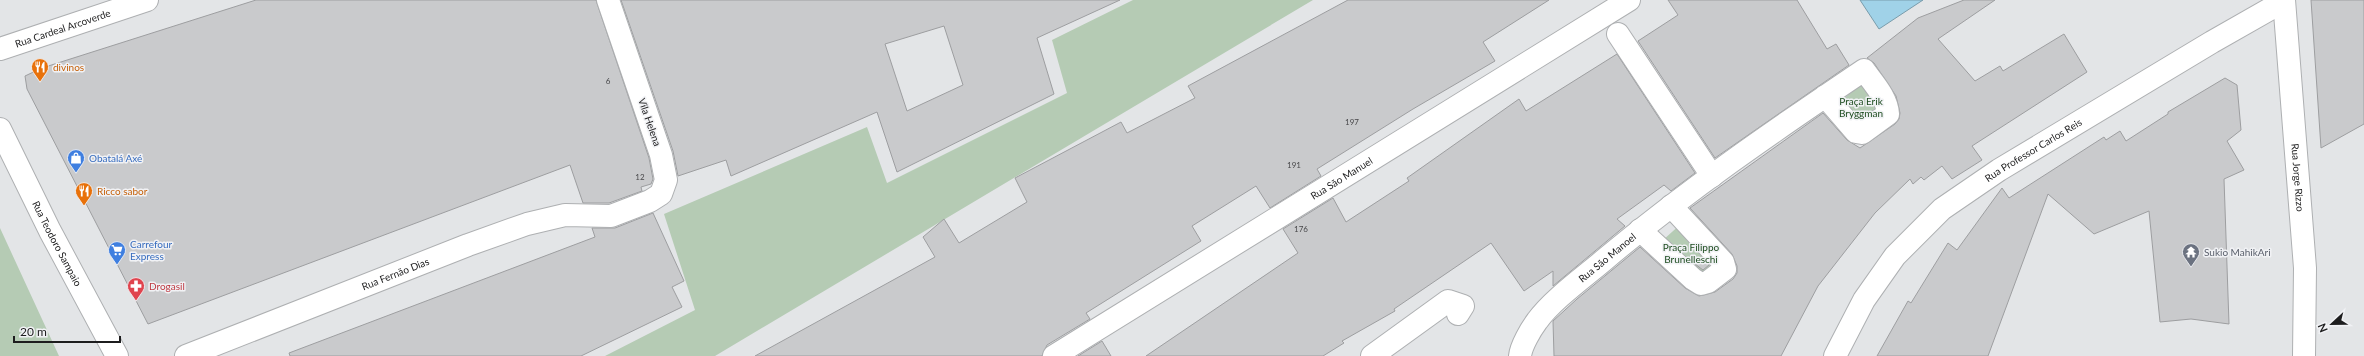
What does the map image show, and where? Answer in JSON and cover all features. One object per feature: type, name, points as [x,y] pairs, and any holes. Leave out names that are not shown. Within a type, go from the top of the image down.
[{"type":"street","name":"Rua Cardeal Arcoverde","points":[[0,49],[147,0]]},
{"type":"street","name":"Vila Helena","points":[[608,0],[661,155],[666,180],[661,194],[650,201],[611,216]]},
{"type":"street","name":"Rua São Manuel","points":[[1054,356],[1629,0]]},
{"type":"street","name":"Rua Professor Carlos Reis","points":[[1835,356],[1864,300],[1895,256],[1942,209],[2006,166],[2284,1]]},
{"type":"street","name":"Rua Jorge Rizzo","points":[[2284,1],[2305,268],[2304,356]]},
{"type":"street","points":[[1618,34],[1712,176]]},
{"type":"street","name":"Rua São Manoel","points":[[1520,356],[1537,320],[1568,290],[1640,230],[1712,176],[1825,96],[1864,70],[1888,107],[1888,114],[1871,128],[1862,133],[1856,132],[1825,96]]},
{"type":"street","name":"Rua Teodoro Sampaio","points":[[0,129],[50,231],[118,356]]},
{"type":"street","points":[[1640,230],[1693,279],[1702,284],[1708,282],[1725,269],[1723,262],[1671,206]]},
{"type":"street","name":"Rua Fernão Dias","points":[[186,356],[461,248],[527,224],[565,215],[583,214],[611,216]]},
{"type":"street","points":[[1372,356],[1448,300],[1463,306],[1458,314]]},
{"type":"green space","points":[[1133,0],[1313,0],[715,356],[605,356],[695,310],[664,214],[867,127],[887,183],[1067,93],[1052,40]]},
{"type":"green space","name":"Praça Erik Bryggman","points":[[1864,82],[1886,110],[1859,132],[1837,104]]},
{"type":"green space","name":"Praça Filippo Brunelleschi","points":[[1683,222],[1720,263],[1699,283],[1662,241]]},
{"type":"green space","points":[[0,228],[59,356],[0,356]]},
{"type":"water","points":[[1860,0],[1923,0],[1879,29]]},
{"type":"building","points":[[256,0],[596,0],[649,158],[653,179],[651,184],[641,187],[642,191],[609,203],[583,203],[570,165],[148,324],[27,89],[25,76],[42,68]]},
{"type":"building","points":[[621,0],[1120,0],[1037,38],[1054,94],[897,172],[877,112],[731,176],[726,160],[678,176],[673,151]],"holes":[[[944,26],[963,85],[907,111],[885,44]]]},
{"type":"building","points":[[1348,0],[1549,0],[1483,42],[1495,61],[1413,109],[1317,169],[1321,176],[1270,208],[1256,186],[1192,226],[1201,241],[1086,313],[1090,319],[1047,345],[1042,356],[755,356],[935,257],[923,237],[944,219],[959,243],[1027,202],[1015,178],[1121,122],[1127,133],[1195,98],[1188,86]]},
{"type":"building","points":[[1668,0],[1797,0],[1827,49],[1836,44],[1849,65],[1715,158],[1638,41],[1678,15]]},
{"type":"building","points":[[1964,0],[1995,0],[1938,39],[1975,81],[2000,66],[2003,71],[2064,34],[2087,72],[1972,146],[1982,160],[1952,179],[1942,166],[1924,180],[1921,177],[1913,184],[1910,179],[1875,213],[1818,286],[1781,356],[1554,356],[1553,321],[1577,299],[1640,247],[1685,288],[1699,296],[1715,292],[1733,279],[1737,273],[1737,266],[1732,254],[1690,208],[1823,113],[1847,140],[1860,148],[1895,124],[1899,119],[1900,113],[1896,96],[1874,63],[1867,58],[1918,18]]},
{"type":"building","points":[[2311,0],[2364,0],[2364,124],[2321,148]]},
{"type":"building","points":[[1617,54],[1695,173],[1671,191],[1664,185],[1617,219],[1625,226],[1553,286],[1553,271],[1524,291],[1491,243],[1394,309],[1395,311],[1342,341],[1344,343],[1323,356],[1146,356],[1298,253],[1283,229],[1333,198],[1346,222],[1409,181],[1407,178],[1519,99],[1526,111]]},
{"type":"building","points":[[2225,78],[2237,85],[2241,130],[2227,141],[2244,170],[2224,179],[2229,324],[2191,319],[2160,322],[2149,211],[2094,234],[2048,194],[1988,356],[1877,356],[1908,301],[1911,303],[1948,243],[1957,250],[2002,188],[2009,198],[2104,137],[2106,140],[2120,131],[2126,141],[2168,114],[2168,112]]},
{"type":"building","points":[[653,213],[684,281],[672,287],[682,307],[581,356],[290,356],[289,353],[595,237],[592,228],[615,228]]},
{"type":"building","points":[[1702,258],[1709,265],[1703,270],[1695,264]]},
{"type":"building","points":[[1102,341],[1111,356],[1078,356]]},
{"type":"place","name":"divinos","points":[[40,82]]},
{"type":"place","name":"Obatalá Axé","points":[[76,173]]},
{"type":"place","name":"Ricco sabor","points":[[84,206]]},
{"type":"place","name":"Carrefour Express","points":[[117,265]]},
{"type":"place","name":"Sukio MahikAri","points":[[2191,267]]},
{"type":"place","name":"Drogasil","points":[[136,301]]}]
